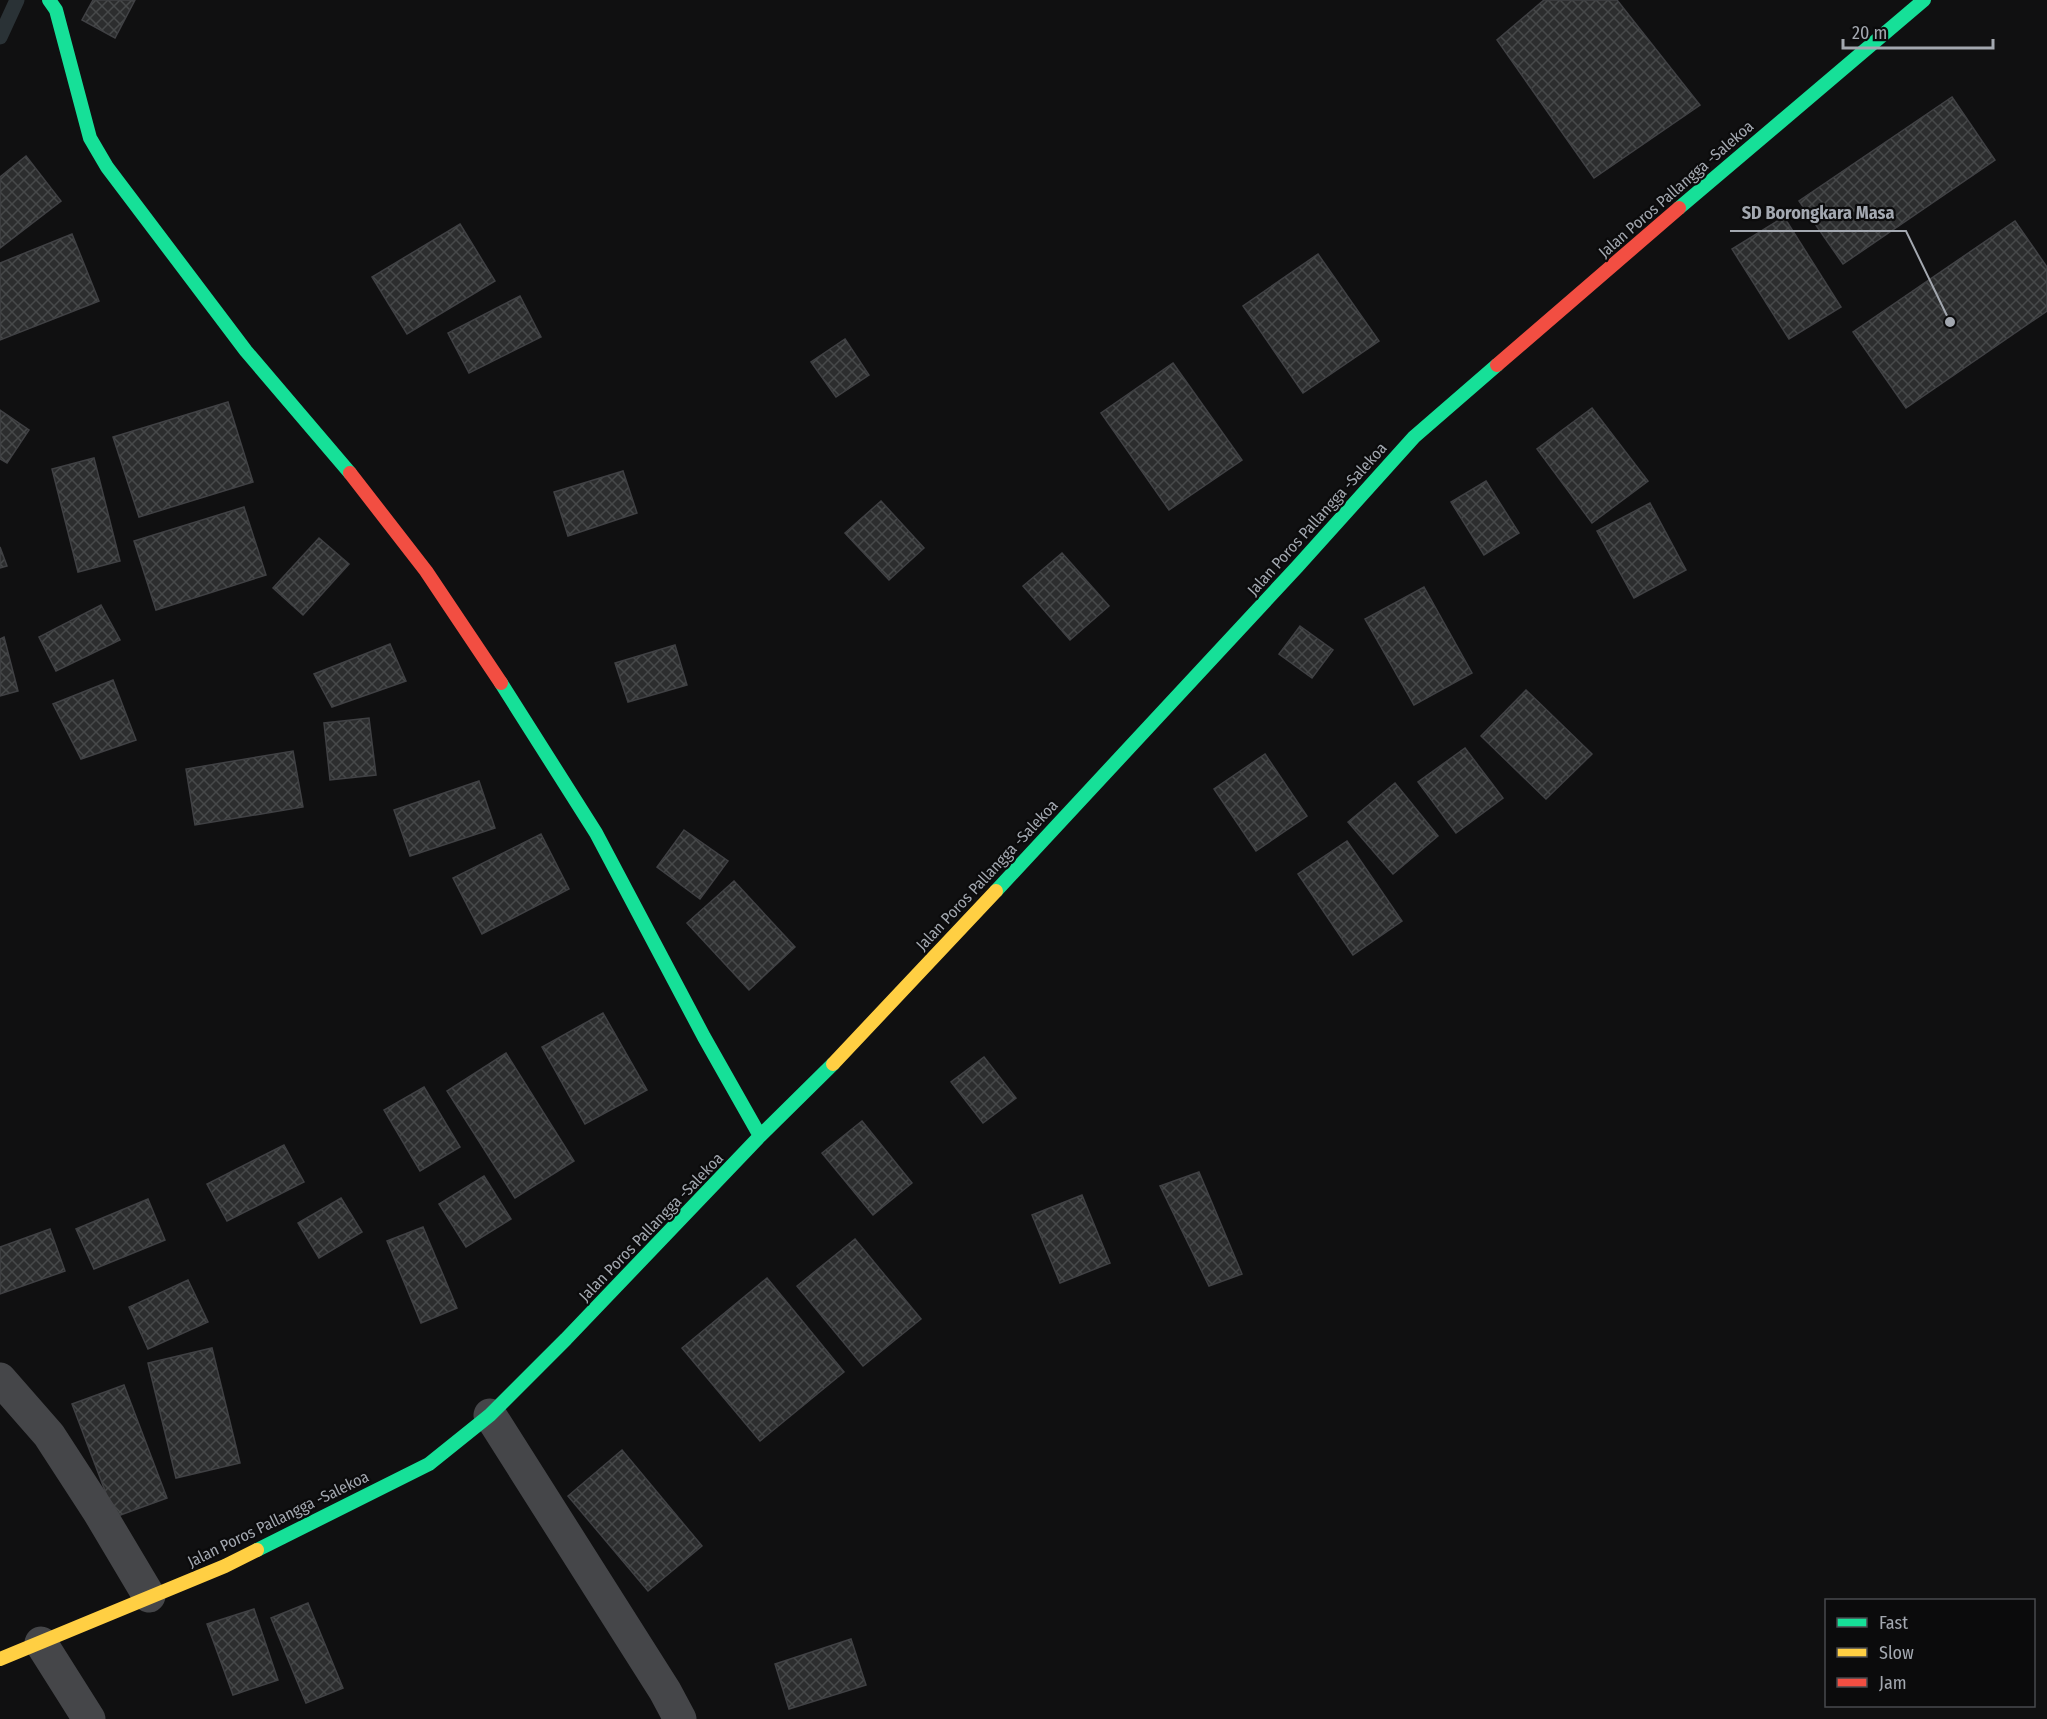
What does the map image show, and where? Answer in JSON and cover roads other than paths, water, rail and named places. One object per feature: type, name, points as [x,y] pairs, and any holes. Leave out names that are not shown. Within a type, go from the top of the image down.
[{"type":"main road","points":[[49,0],[56,10],[90,138],[107,167],[246,351],[344,465],[432,580],[513,701],[596,833],[704,1037],[760,1136]]},
{"type":"main road","name":"Jalan Poros Pallangga -Salekoa","points":[[0,1659],[225,1566],[429,1464],[490,1416],[760,1136],[858,1039],[1297,567],[1414,437],[1565,305],[1924,0]]},
{"type":"street","points":[[0,1379],[49,1435],[99,1512],[149,1596]]},
{"type":"street","points":[[490,1416],[665,1691],[680,1719]]},
{"type":"street","points":[[40,1643],[89,1719]]},
{"type":"waterway","points":[[0,37],[17,0]]},
{"type":"place","name":"SD Borongkara Masa","points":[[1950,322]]}]
